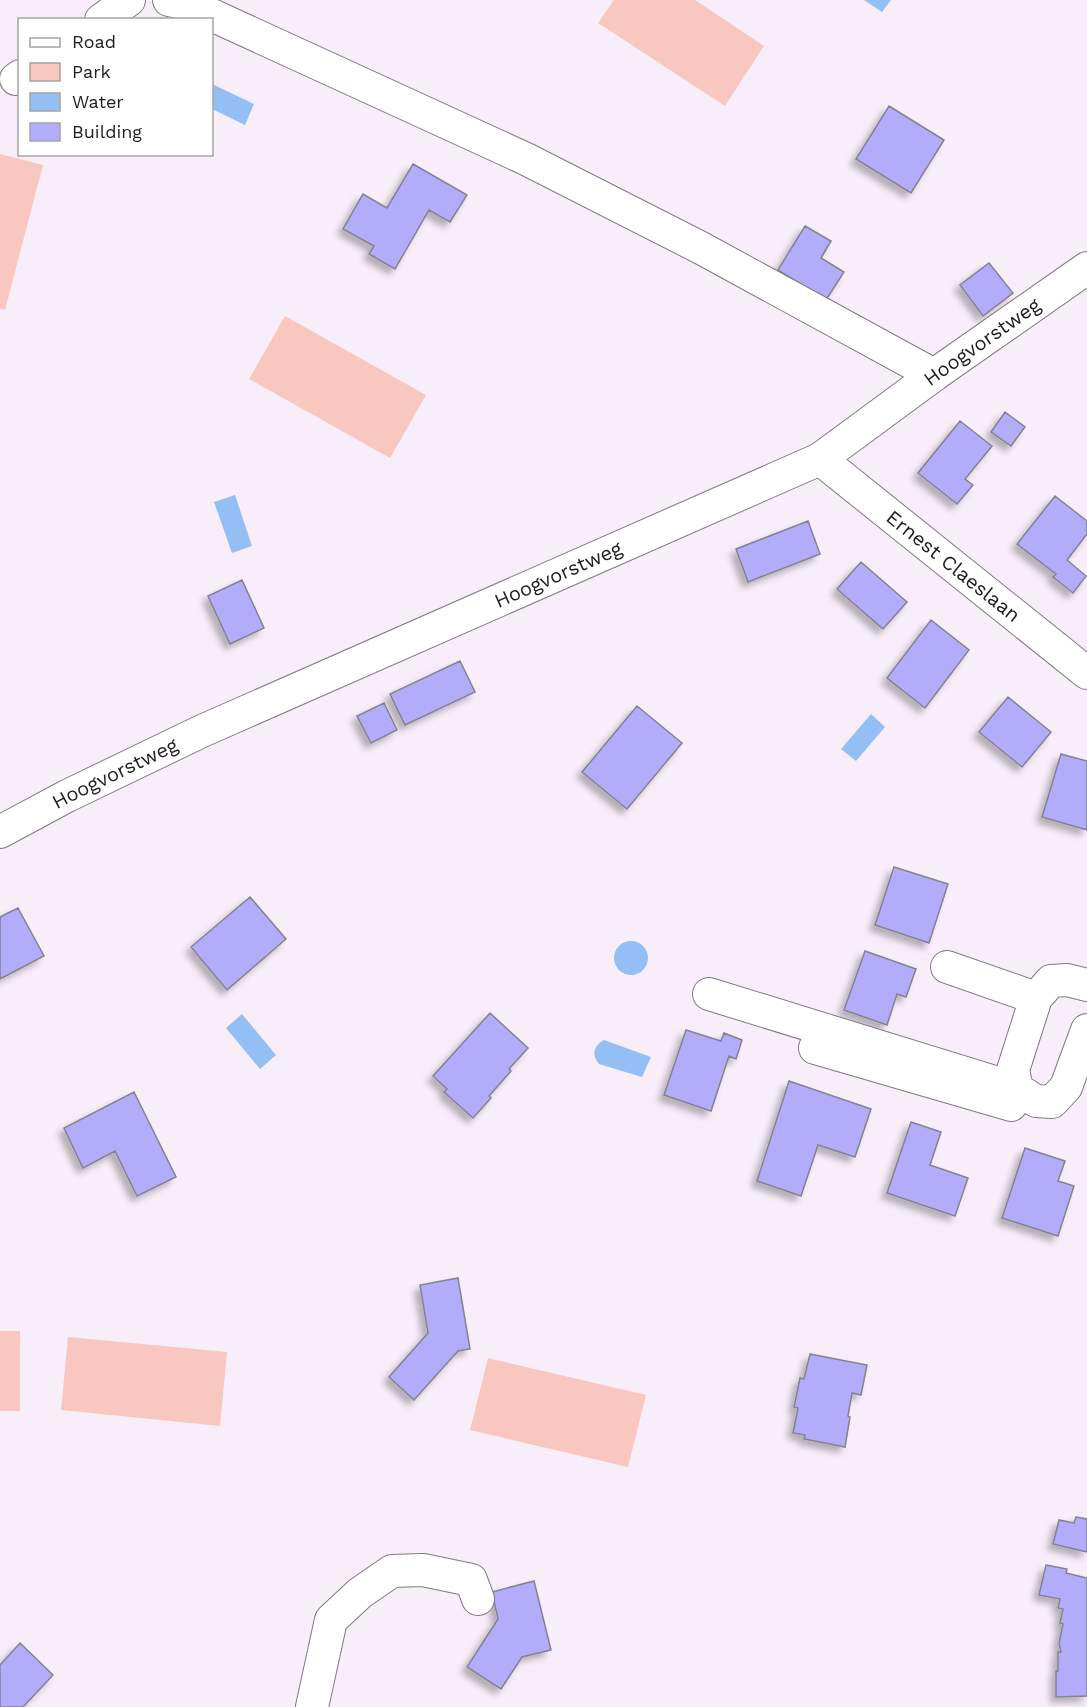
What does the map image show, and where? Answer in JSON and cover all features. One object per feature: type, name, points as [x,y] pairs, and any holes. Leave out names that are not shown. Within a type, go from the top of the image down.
[{"type":"street","points":[[104,18],[129,0]]},
{"type":"street","points":[[169,0],[190,5],[526,159],[703,249],[934,375]]},
{"type":"street","name":"Hoogvorstweg","points":[[0,832],[67,796],[202,731],[820,459],[934,375],[1087,268]]},
{"type":"street","name":"Ernest Claeslaan","points":[[820,459],[1087,673]]},
{"type":"street","points":[[947,967],[1036,998]]},
{"type":"street","points":[[815,1048],[1011,1105],[1017,1089],[1013,1070],[1036,998],[1051,981],[1067,980],[1087,985]]},
{"type":"street","points":[[709,994],[1017,1089],[1036,1101],[1052,1102],[1066,1088],[1087,1030]]},
{"type":"street","points":[[312,1707],[331,1620],[360,1593],[392,1571],[423,1570],[471,1580],[478,1599]]},
{"type":"green space","points":[[614,0],[695,0],[764,46],[725,106],[598,23]]},
{"type":"green space","points":[[0,154],[43,165],[5,310],[0,309]]},
{"type":"green space","points":[[285,316],[426,395],[390,458],[249,379]]},
{"type":"green space","points":[[0,1331],[20,1331],[20,1411],[0,1411]]},
{"type":"green space","points":[[68,1337],[227,1352],[220,1426],[61,1410]]},
{"type":"green space","points":[[488,1358],[646,1395],[628,1467],[470,1430]]},
{"type":"water","points":[[864,0],[891,0],[882,12]]},
{"type":"water","points":[[213,84],[254,104],[245,125],[213,109]]},
{"type":"water","points":[[235,495],[252,546],[232,553],[214,502]]},
{"type":"water","points":[[871,714],[885,727],[856,761],[841,749]]},
{"type":"water","points":[[631,941],[643,946],[648,958],[643,970],[631,975],[619,970],[614,958],[619,946]]},
{"type":"water","points":[[242,1014],[276,1055],[260,1069],[226,1028]]},
{"type":"water","points":[[604,1040],[651,1057],[642,1077],[599,1064],[595,1057],[595,1050]]},
{"type":"building","points":[[889,106],[944,140],[911,193],[856,159]]},
{"type":"building","points":[[413,164],[467,195],[450,222],[429,210],[395,269],[369,254],[374,246],[343,229],[363,194],[387,208]]},
{"type":"building","points":[[805,226],[831,241],[821,258],[844,272],[826,300],[778,270]]},
{"type":"building","points":[[989,263],[1013,293],[983,316],[960,285]]},
{"type":"building","points":[[1005,412],[1025,427],[1011,446],[991,432]]},
{"type":"building","points":[[960,421],[992,446],[965,479],[973,485],[957,504],[918,473]]},
{"type":"building","points":[[1055,496],[1087,521],[1087,534],[1067,560],[1086,576],[1073,593],[1053,577],[1056,574],[1017,544]]},
{"type":"building","points":[[808,521],[820,554],[748,582],[736,549]]},
{"type":"building","points":[[861,562],[907,602],[883,629],[837,589]]},
{"type":"building","points":[[242,580],[264,628],[230,644],[208,596]]},
{"type":"building","points":[[931,620],[969,650],[925,708],[887,678]]},
{"type":"building","points":[[460,661],[475,692],[405,725],[390,694]]},
{"type":"building","points":[[1008,697],[1051,732],[1022,767],[979,732]]},
{"type":"building","points":[[384,703],[397,730],[371,743],[357,716]]},
{"type":"building","points":[[637,706],[682,743],[627,809],[582,772]]},
{"type":"building","points":[[1061,754],[1087,761],[1087,830],[1042,817]]},
{"type":"building","points":[[894,867],[948,884],[929,943],[875,925]]},
{"type":"building","points":[[250,897],[286,939],[227,990],[191,947]]},
{"type":"building","points":[[18,908],[44,956],[0,979],[0,917]]},
{"type":"building","points":[[865,951],[916,969],[906,997],[897,994],[887,1025],[844,1010]]},
{"type":"building","points":[[490,1013],[528,1048],[509,1069],[511,1071],[473,1118],[444,1092],[447,1089],[433,1076]]},
{"type":"building","points":[[686,1030],[721,1041],[724,1033],[742,1040],[736,1059],[729,1056],[711,1111],[664,1095]]},
{"type":"building","points":[[789,1081],[871,1109],[855,1157],[818,1145],[801,1196],[757,1181]]},
{"type":"building","points":[[134,1092],[176,1177],[137,1196],[115,1151],[83,1168],[64,1128]]},
{"type":"building","points":[[911,1122],[941,1132],[930,1165],[968,1178],[955,1216],[887,1193]]},
{"type":"building","points":[[1025,1148],[1065,1161],[1058,1181],[1074,1186],[1058,1236],[1002,1218]]},
{"type":"building","points":[[458,1278],[470,1349],[458,1351],[414,1400],[389,1377],[428,1333],[420,1285]]},
{"type":"building","points":[[810,1354],[867,1365],[861,1395],[852,1393],[845,1447],[804,1439],[805,1435],[793,1433],[798,1408],[794,1407],[800,1378],[804,1379]]},
{"type":"building","points":[[1076,1517],[1087,1519],[1087,1552],[1053,1544],[1059,1520],[1074,1523]]},
{"type":"building","points":[[1046,1565],[1067,1569],[1066,1573],[1087,1578],[1087,1696],[1056,1697],[1056,1671],[1058,1671],[1058,1652],[1061,1652],[1059,1643],[1063,1609],[1058,1608],[1060,1599],[1039,1595]]},
{"type":"building","points":[[534,1581],[551,1650],[522,1657],[501,1689],[467,1667],[498,1619],[492,1592]]},
{"type":"building","points":[[20,1643],[53,1675],[23,1707],[0,1707],[0,1665]]}]
